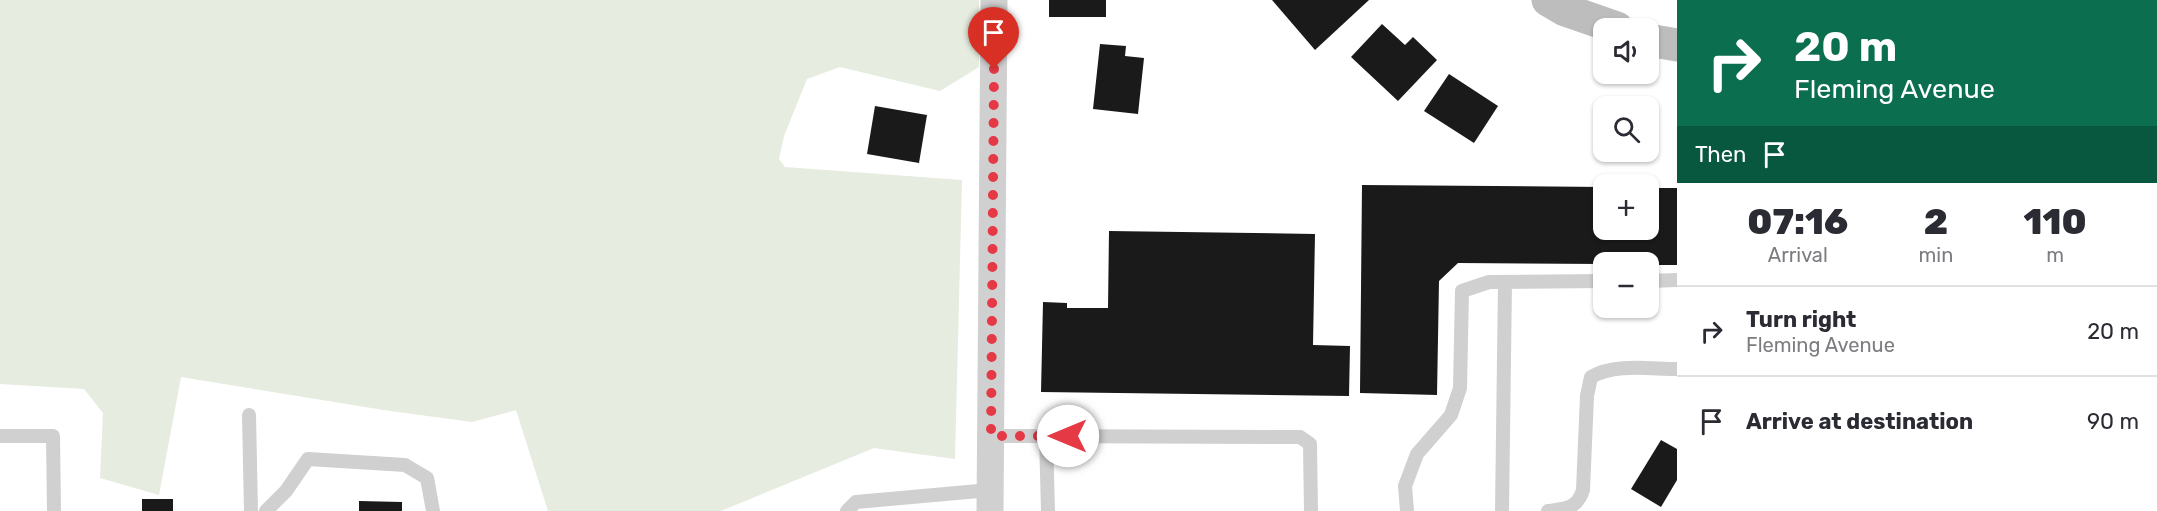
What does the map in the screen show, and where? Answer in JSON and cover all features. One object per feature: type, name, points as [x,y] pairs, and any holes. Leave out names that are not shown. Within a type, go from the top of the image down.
[{"type":"street","points":[[990,501],[994,0]]},
{"type":"street","points":[[1548,0],[1564,10],[1593,20]]},
{"type":"street","points":[[1659,42],[1677,45]]},
{"type":"lane","points":[[1659,281],[1677,280]]},
{"type":"lane","points":[[1407,511],[1405,486],[1417,454],[1450,415],[1460,388],[1462,291],[1489,282],[1593,281]]},
{"type":"lane","points":[[1502,511],[1505,282]]},
{"type":"lane","points":[[1548,511],[1570,508],[1579,502],[1582,490],[1587,396],[1591,377],[1601,371],[1613,369],[1677,369]]},
{"type":"lane","points":[[249,415],[251,511]]},
{"type":"lane","points":[[0,436],[53,436],[54,511]]},
{"type":"lane","points":[[991,436],[1300,437],[1310,444],[1311,511]]},
{"type":"lane","points":[[1046,436],[1048,511]]},
{"type":"lane","points":[[266,511],[286,491],[308,459],[405,465],[427,478],[434,511]]},
{"type":"lane","points":[[847,511],[856,502],[990,501]]},
{"type":"shaded area","points":[[0,0],[979,0],[979,67],[940,91],[840,67],[807,79],[784,136],[779,159],[785,167],[962,180],[955,459],[874,448],[721,511],[548,511],[516,410],[472,422],[181,377],[159,495],[100,478],[103,413],[84,389],[0,384]]},
{"type":"building","points":[[1049,0],[1106,0],[1106,17],[1049,17]]},
{"type":"building","points":[[1272,0],[1369,0],[1315,50]]},
{"type":"building","points":[[1382,24],[1405,45],[1413,37],[1437,60],[1398,101],[1351,57]]},
{"type":"building","points":[[1100,44],[1126,46],[1125,56],[1144,58],[1138,114],[1093,109]]},
{"type":"building","points":[[1449,74],[1498,106],[1474,143],[1424,111]]},
{"type":"building","points":[[875,106],[927,115],[919,163],[867,154]]},
{"type":"building","points":[[1362,185],[1593,187],[1593,240],[1659,240],[1659,188],[1677,188],[1677,265],[1659,265],[1659,252],[1593,252],[1593,264],[1458,263],[1439,281],[1437,395],[1360,393]]},
{"type":"building","points":[[1109,231],[1315,234],[1313,345],[1350,346],[1349,396],[1041,392],[1043,302],[1067,303],[1067,308],[1108,308]]},
{"type":"building","points":[[1661,440],[1677,449],[1677,480],[1661,507],[1631,489]]},
{"type":"building","points":[[142,499],[173,499],[173,511],[142,511]]},
{"type":"building","points":[[359,501],[402,502],[402,511],[359,511]]},
{"type":"route","points":[[994,69],[991,436],[1068,436]]}]
